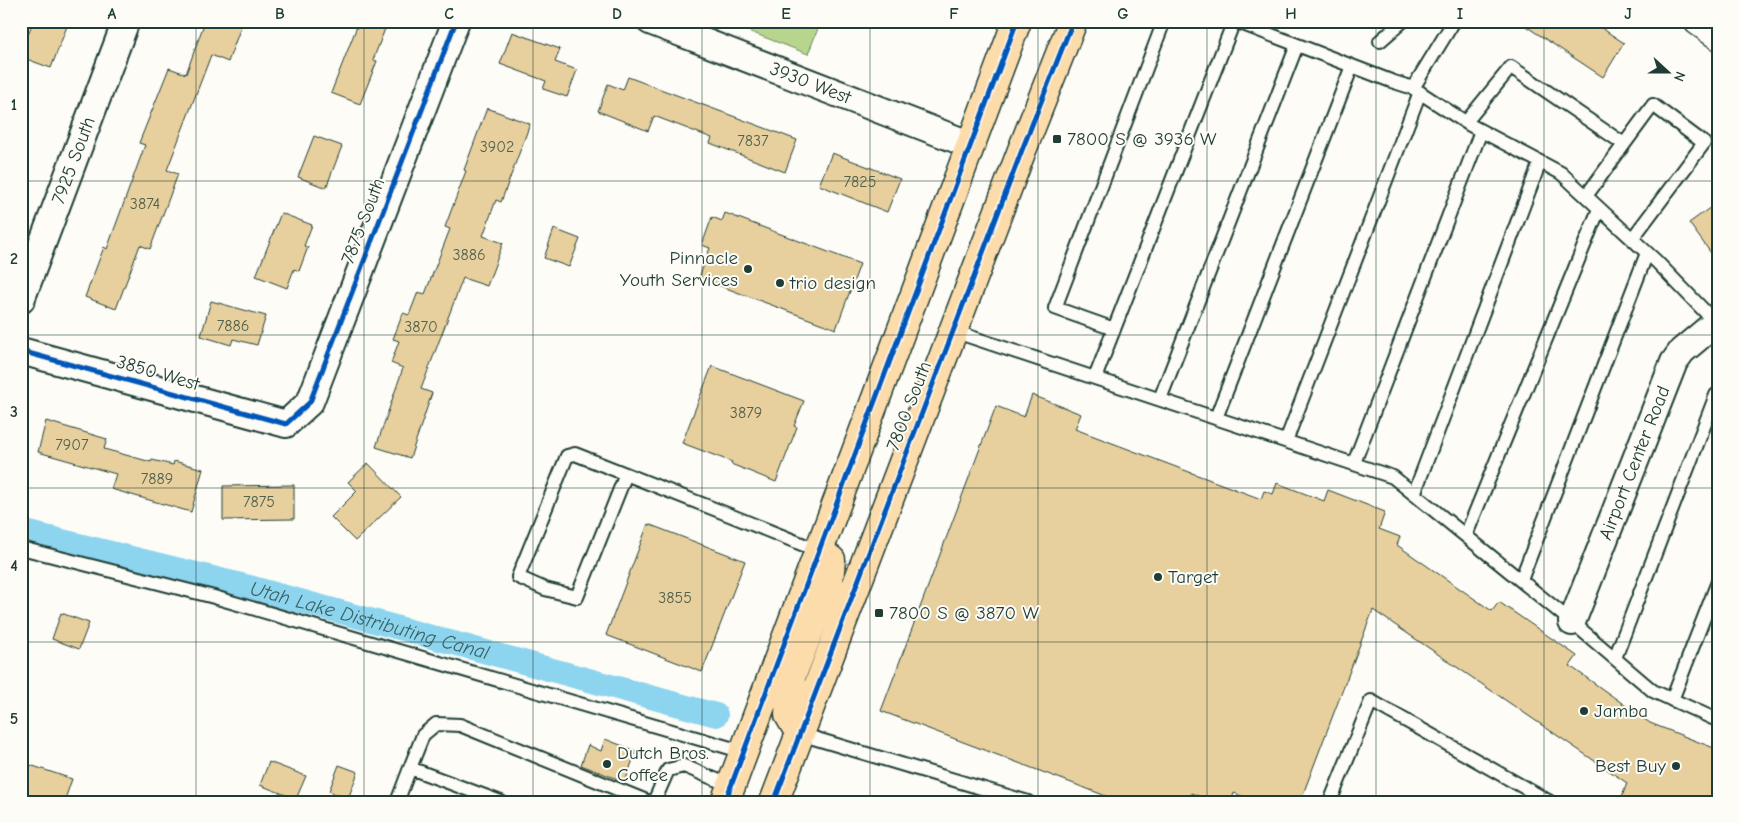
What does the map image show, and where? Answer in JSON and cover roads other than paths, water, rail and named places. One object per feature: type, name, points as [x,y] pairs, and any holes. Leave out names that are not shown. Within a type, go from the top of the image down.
[{"type":"main road","name":"7800 South","points":[[728,794],[1017,21]]},
{"type":"main road","name":"7800 South","points":[[774,802],[1072,21]]},
{"type":"main road","points":[[1698,21],[1719,36]]},
{"type":"main road","points":[[800,734],[789,715],[791,677],[829,580],[831,560],[819,551]]},
{"type":"street","name":"7925 South","points":[[21,300],[126,21]]},
{"type":"street","name":"7875 South","points":[[286,424],[310,402],[456,21]]},
{"type":"street","name":"3930 West","points":[[650,21],[971,145]]},
{"type":"street","name":"Airport Center Road","points":[[1572,622],[1674,362],[1682,351],[1718,322]]},
{"type":"street","name":"3850 West","points":[[21,351],[286,424]]},
{"type":"lane","points":[[1114,329],[1054,308],[1164,21]]},
{"type":"lane","points":[[1095,378],[1235,21],[1416,90],[1480,131],[1561,174],[1648,253],[1718,322]]},
{"type":"lane","points":[[1380,41],[1403,21]]},
{"type":"lane","points":[[1286,441],[1416,90],[1454,21]]},
{"type":"lane","points":[[1160,400],[1297,45]]},
{"type":"lane","points":[[1216,418],[1352,66]]},
{"type":"lane","points":[[1466,122],[1511,67],[1624,144]]},
{"type":"lane","points":[[1586,196],[1654,105],[1704,143],[1632,239]]},
{"type":"lane","points":[[1354,464],[1480,131]]},
{"type":"lane","points":[[1414,494],[1540,162]]},
{"type":"lane","points":[[1466,535],[1599,208]]},
{"type":"lane","points":[[1521,580],[1648,253]]},
{"type":"lane","points":[[953,331],[1393,477],[1572,622],[1653,692],[1719,721]]},
{"type":"lane","points":[[1615,658],[1716,395],[1719,393]]},
{"type":"lane","points":[[626,474],[576,597],[545,589],[518,577],[567,456],[575,454],[626,474],[819,551]]},
{"type":"lane","points":[[21,548],[214,597],[744,752]]},
{"type":"lane","points":[[1672,700],[1719,579]]},
{"type":"lane","points":[[1330,802],[1371,701],[1550,802]]},
{"type":"lane","points":[[397,802],[423,735],[436,724],[460,725],[649,802]]},
{"type":"lane","points":[[800,734],[1028,802]]},
{"type":"lane","points":[[654,802],[668,770],[684,766],[728,794]]},
{"type":"lane","points":[[410,768],[501,802]]},
{"type":"waterway","name":"Utah Lake Distributing Canal","points":[[21,531],[253,588],[716,715]]},
{"type":"place","name":"7800 S @ 3936 W","points":[[1057,139]]},
{"type":"place","name":"Pinnacle Youth Services","points":[[748,269]]},
{"type":"place","name":"trio design","points":[[780,283]]},
{"type":"place","name":"Target","points":[[1158,577]]},
{"type":"place","name":"7800 S @ 3870 W","points":[[879,613]]},
{"type":"place","name":"Jamba","points":[[1584,711]]},
{"type":"place","name":"Dutch Bros. Coffee","points":[[607,764]]},
{"type":"place","name":"Best Buy","points":[[1676,766]]}]
